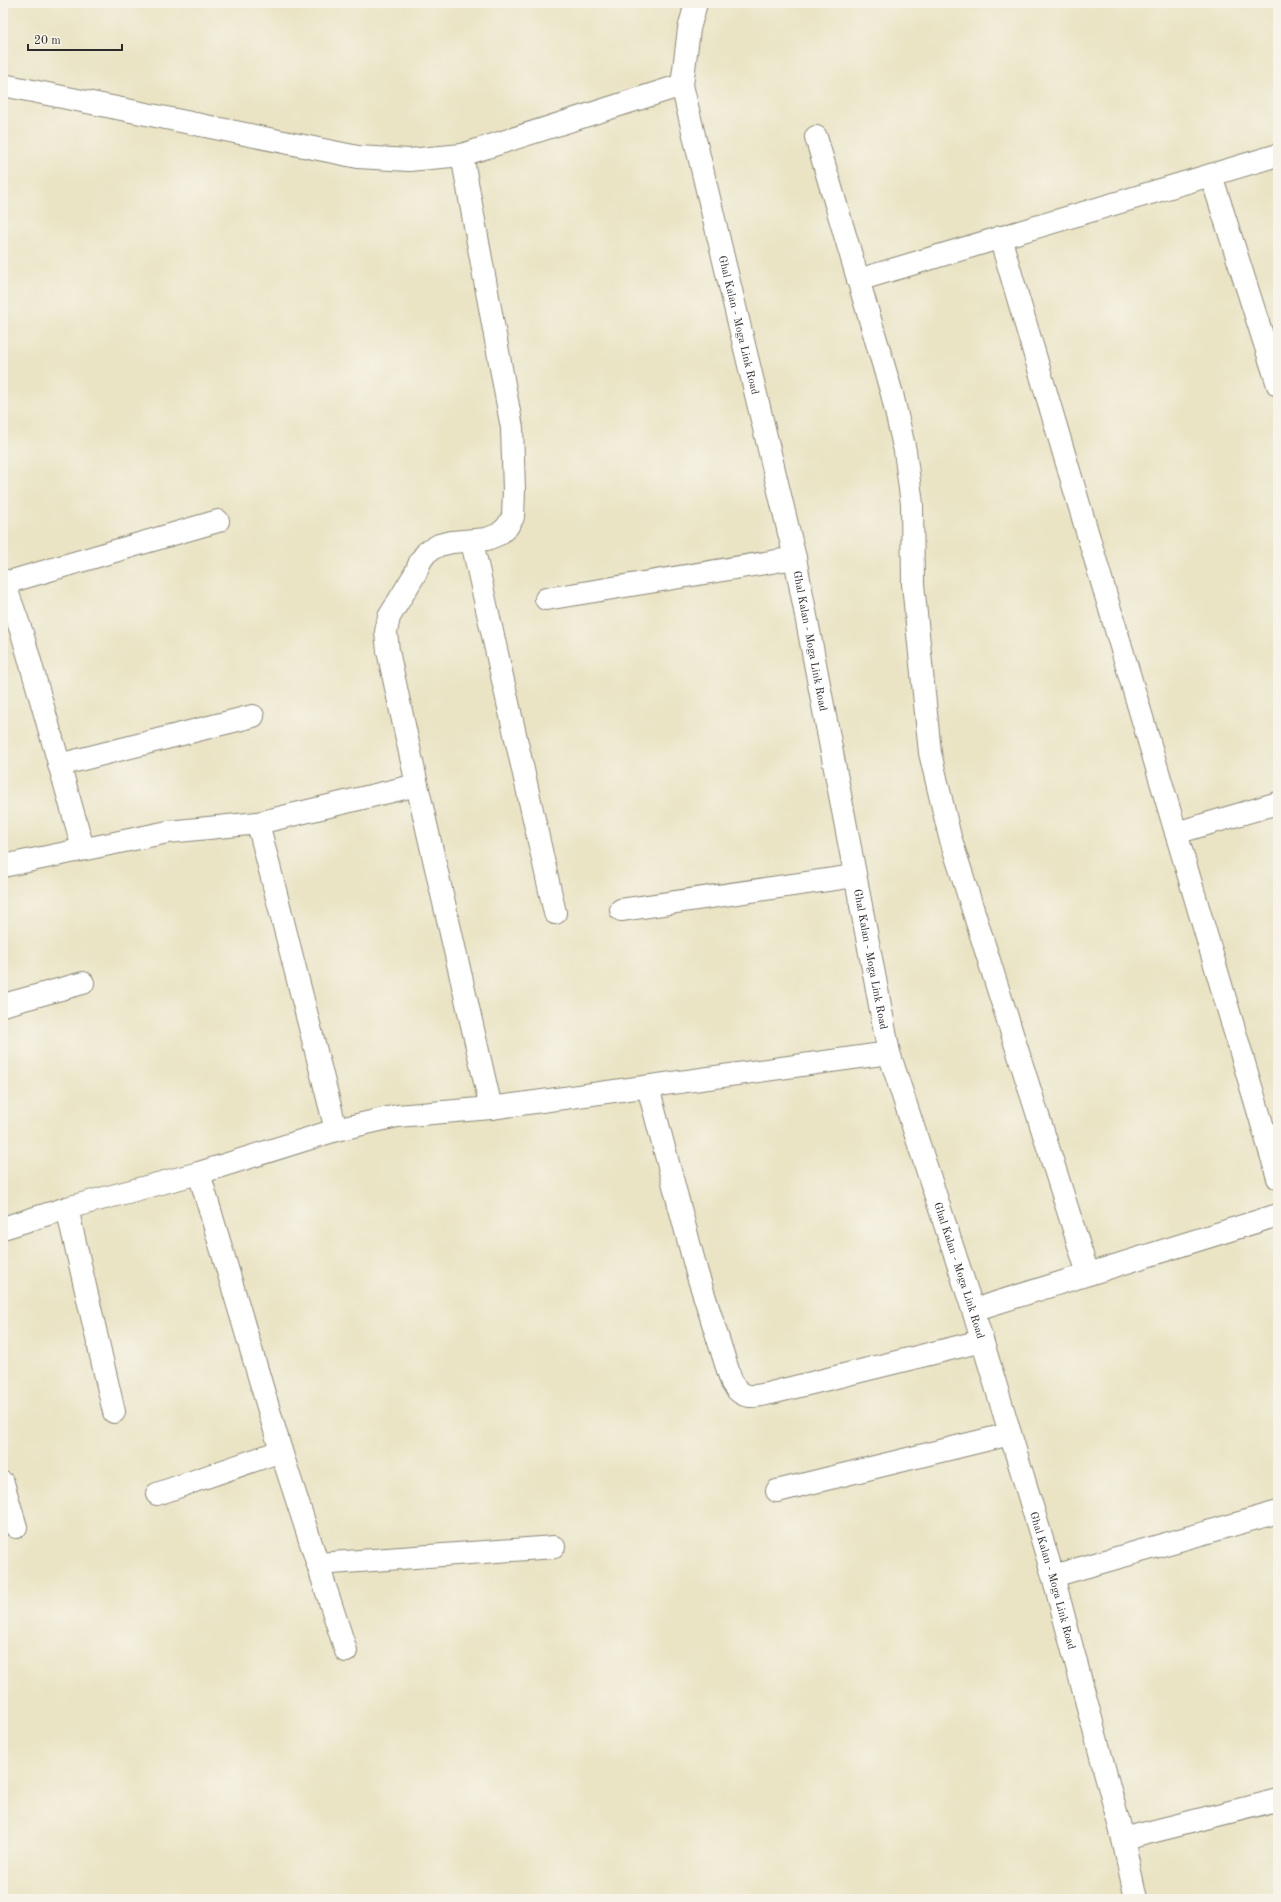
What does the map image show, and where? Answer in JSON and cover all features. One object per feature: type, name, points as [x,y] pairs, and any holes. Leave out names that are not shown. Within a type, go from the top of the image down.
[{"type":"street","name":"Ghal Kalan - Moga Link Road","points":[[696,3],[689,29],[682,85],[795,558],[888,1053],[973,1310],[1053,1576],[1123,1839],[1136,1899]]},
{"type":"street","points":[[3,86],[358,157],[409,160],[462,155],[682,85]]},
{"type":"street","points":[[816,137],[892,394],[905,451],[912,504],[914,592],[930,752],[950,837],[1088,1274]]},
{"type":"street","points":[[462,155],[512,428],[514,490],[513,517],[507,527],[499,534],[487,540],[446,543],[427,552],[389,617],[386,632],[388,651],[416,785],[491,1108]]},
{"type":"street","points":[[858,280],[1278,155]]},
{"type":"street","points":[[1211,175],[1278,385]]},
{"type":"street","points":[[1000,237],[1278,1178]]},
{"type":"street","points":[[83,848],[22,633],[4,581],[218,521]]},
{"type":"street","points":[[472,542],[555,913]]},
{"type":"street","points":[[546,599],[795,558]]},
{"type":"street","points":[[59,765],[253,716]]},
{"type":"street","points":[[3,866],[83,848],[168,832],[258,823],[416,785]]},
{"type":"street","points":[[1176,833],[1278,803]]},
{"type":"street","points":[[258,823],[336,1130]]},
{"type":"street","points":[[621,910],[855,876]]},
{"type":"street","points":[[3,1005],[83,983]]},
{"type":"street","points":[[3,1228],[67,1208],[199,1173],[336,1130],[397,1116],[491,1108],[648,1088],[888,1053]]},
{"type":"street","points":[[648,1088],[696,1274],[732,1383],[737,1392],[752,1396],[771,1393],[982,1341]]},
{"type":"street","points":[[199,1173],[282,1451],[346,1651]]},
{"type":"street","points":[[67,1208],[114,1412]]},
{"type":"street","points":[[973,1310],[1278,1215]]},
{"type":"street","points":[[777,1490],[1010,1434]]},
{"type":"street","points":[[157,1494],[282,1451]]},
{"type":"street","points":[[3,1483],[16,1527]]},
{"type":"street","points":[[1053,1576],[1278,1512]]},
{"type":"street","points":[[318,1564],[554,1547]]},
{"type":"street","points":[[1123,1839],[1278,1800]]}]
